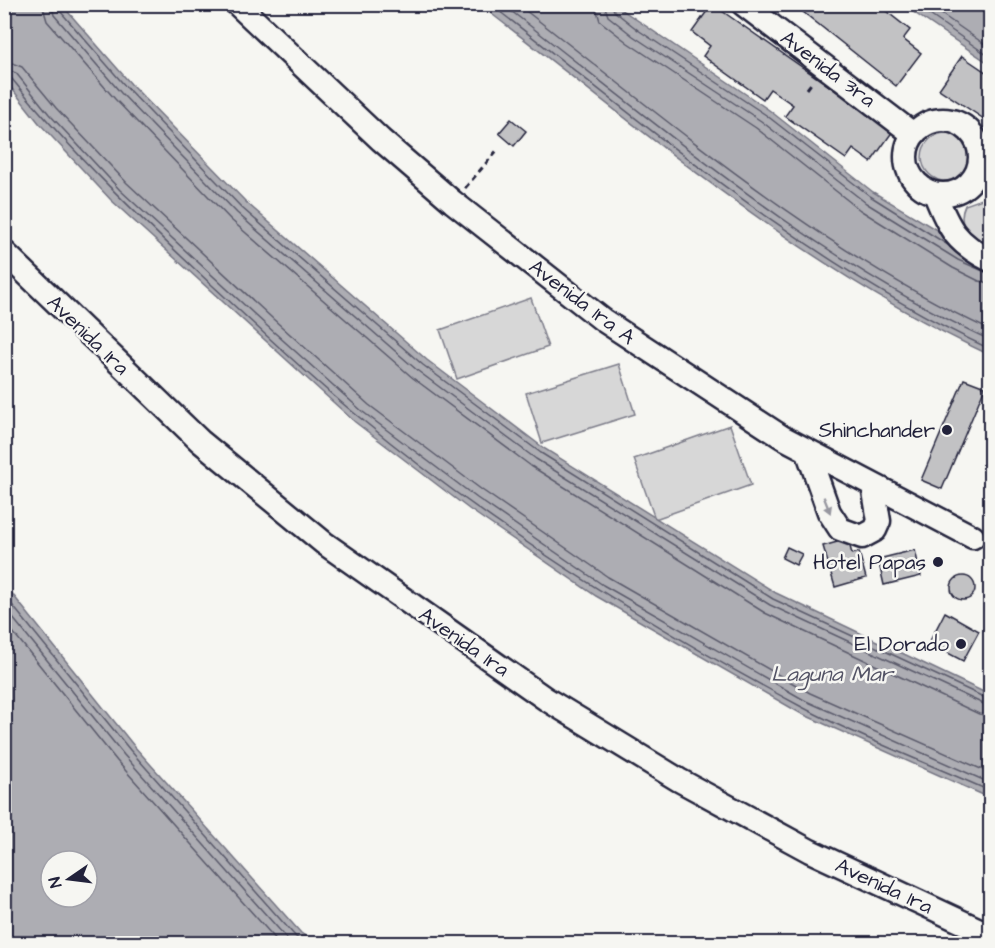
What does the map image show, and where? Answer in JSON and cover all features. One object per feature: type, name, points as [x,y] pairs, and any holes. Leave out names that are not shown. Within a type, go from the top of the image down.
[{"type":"street","name":"Avenida 1ra A","points":[[237,4],[332,96],[453,202],[636,344],[735,409],[807,450],[973,537]]},
{"type":"street","name":"Avenida 3ra","points":[[743,4],[914,134]]},
{"type":"street","points":[[933,121],[958,123],[968,129],[976,139],[985,163],[964,188],[947,194],[935,194],[924,189],[908,170],[908,145],[914,134],[933,121]]},
{"type":"street","points":[[935,194],[957,239],[968,249],[990,260]]},
{"type":"street","name":"Avenida 1ra","points":[[4,252],[200,441],[324,543],[546,699],[679,780],[810,852],[990,935]]},
{"type":"street","points":[[807,450],[829,512],[844,532],[862,537],[875,530],[879,521],[873,485]]},
{"type":"path","points":[[453,202],[499,148]]},
{"type":"shaded area","points":[[946,133],[963,140],[970,157],[963,174],[946,181],[929,174],[922,157],[929,140]]},
{"type":"shaded area","points":[[990,173],[990,230],[981,248],[968,233],[962,218],[965,205],[988,197]]},
{"type":"shaded area","points":[[531,298],[548,347],[457,379],[440,330]]},
{"type":"shaded area","points":[[619,364],[635,414],[542,443],[526,393]]},
{"type":"shaded area","points":[[730,425],[751,485],[655,519],[634,459]]},
{"type":"water","name":"Laguna Mar","points":[[4,5],[62,5],[131,84],[247,203],[427,360],[545,449],[776,593],[990,695],[990,798],[800,713],[596,596],[469,509],[355,422],[111,200],[39,123],[5,80]]},
{"type":"water","points":[[480,5],[615,5],[769,110],[873,192],[990,262],[990,355],[921,320],[854,281],[789,239],[663,148]]},
{"type":"water","points":[[903,5],[990,5],[990,64]]},
{"type":"water","points":[[5,585],[134,746],[301,933],[316,943],[5,943]]},
{"type":"building","points":[[712,4],[893,131],[871,162],[853,149],[846,159],[785,116],[793,105],[770,89],[763,99],[703,56],[710,46],[692,32]]},
{"type":"building","points":[[793,4],[877,4],[910,30],[903,39],[921,53],[896,86]]},
{"type":"building","points":[[962,56],[990,75],[990,109],[984,119],[939,89]]},
{"type":"building","points":[[511,119],[526,131],[514,146],[499,133]]},
{"type":"building","points":[[964,379],[985,387],[942,489],[921,480]]},
{"type":"building","points":[[848,539],[852,554],[859,552],[866,578],[835,587],[823,546]]},
{"type":"building","points":[[787,547],[802,554],[796,565],[782,558]]},
{"type":"building","points":[[915,550],[921,576],[884,585],[878,559]]},
{"type":"building","points":[[963,576],[972,579],[975,588],[972,597],[963,600],[954,597],[951,588],[954,579]]},
{"type":"building","points":[[945,612],[979,631],[963,661],[929,643]]},
{"type":"place","name":"Shinchander","points":[[947,430]]},
{"type":"place","name":"Hotel Papas","points":[[938,562]]},
{"type":"place","name":"El Dorado","points":[[961,644]]}]
